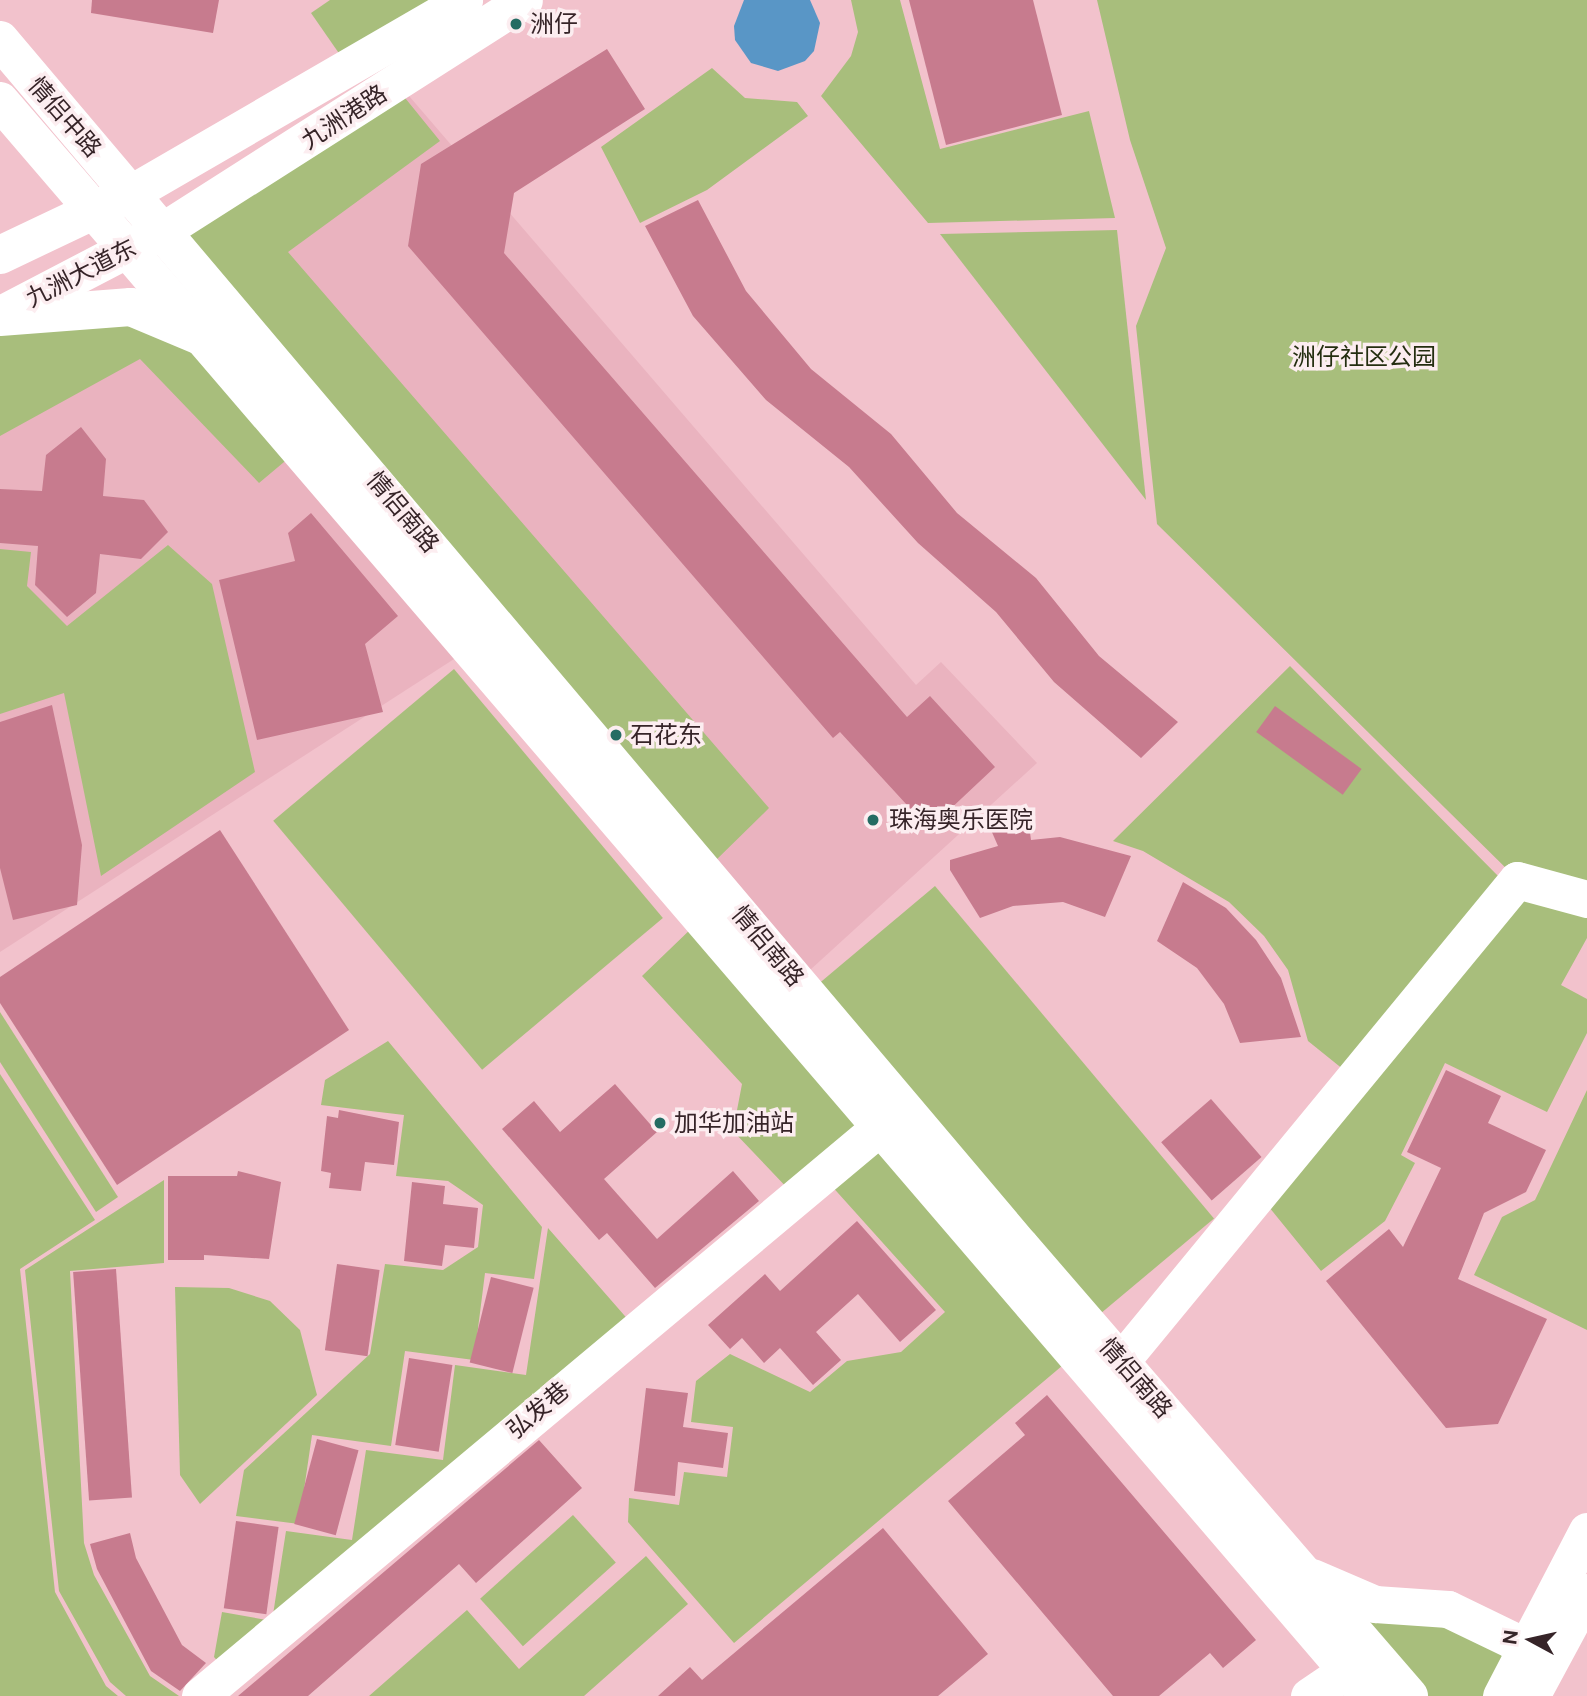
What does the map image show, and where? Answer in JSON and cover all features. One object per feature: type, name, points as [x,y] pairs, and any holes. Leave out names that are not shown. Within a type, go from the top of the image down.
[{"type":"main road","name":"情侣中路","points":[[0,40],[131,192]]},
{"type":"main road","name":"情侣中路","points":[[0,101],[93,211]]},
{"type":"main road","name":"九洲大道东","points":[[0,255],[131,192]]},
{"type":"main road","name":"情侣南路","points":[[131,192],[1121,1361],[1312,1577],[1409,1696]]},
{"type":"main road","name":"情侣南路","points":[[93,211],[1359,1682]]},
{"type":"main road","name":"九洲大道东","points":[[0,316],[162,231]]},
{"type":"main road","points":[[0,316],[131,307],[198,335]]},
{"type":"street","name":"九洲港路","points":[[131,192],[179,170],[464,0]]},
{"type":"street","name":"九洲港路","points":[[162,231],[524,0]]},
{"type":"street","points":[[1121,1361],[1517,880],[1587,899]]},
{"type":"street","name":"弘发巷","points":[[200,1696],[880,1127]]},
{"type":"street","points":[[1501,1696],[1587,1531]]},
{"type":"street","points":[[1312,1577],[1375,1604],[1448,1609],[1512,1640],[1523,1643],[1534,1637]]},
{"type":"street","points":[[1531,1696],[1587,1592]]},
{"type":"street","points":[[1309,1696],[1359,1682]]},
{"type":"shaded area","points":[[397,82],[916,685],[941,662],[1037,763],[798,981],[163,231]]},
{"type":"shaded area","points":[[0,318],[198,335],[468,650],[0,952]]},
{"type":"green space","points":[[330,0],[448,0],[345,62],[311,13]]},
{"type":"green space","points":[[851,0],[900,0],[940,149],[1089,111],[1115,218],[928,223],[821,96],[851,56],[858,32]]},
{"type":"green space","name":"洲仔社区公园","points":[[1097,0],[1587,0],[1587,898],[1517,879],[1157,524],[1136,326],[1166,248],[1130,140]]},
{"type":"green space","points":[[712,68],[745,98],[797,102],[808,116],[707,190],[640,223],[601,147]]},
{"type":"green space","points":[[397,88],[440,141],[288,252],[769,808],[712,864],[172,232]]},
{"type":"green space","points":[[1117,230],[1146,500],[940,234]]},
{"type":"green space","points":[[132,314],[195,343],[290,457],[259,483],[140,359],[0,436],[0,324]]},
{"type":"green space","points":[[168,545],[212,584],[255,772],[101,876],[64,693],[0,714],[0,549],[31,552],[27,586],[67,626]]},
{"type":"green space","points":[[1290,666],[1504,882],[1344,1070],[1308,1041],[1288,970],[1264,936],[1229,902],[1143,851],[1113,841]]},
{"type":"green space","points":[[454,669],[663,918],[482,1070],[273,821]]},
{"type":"green space","points":[[935,886],[1214,1218],[1095,1318],[816,986]]},
{"type":"green space","points":[[1521,888],[1587,907],[1587,938],[1561,985],[1587,999],[1587,1033],[1547,1112],[1445,1063],[1401,1155],[1415,1163],[1385,1221],[1321,1271],[1264,1201]]},
{"type":"green space","points":[[696,924],[869,1126],[792,1193],[733,1131],[742,1084],[642,976]]},
{"type":"green space","points":[[0,1012],[118,1197],[96,1212],[0,1062]]},
{"type":"green space","points":[[388,1041],[542,1227],[534,1279],[485,1273],[474,1360],[405,1351],[391,1446],[312,1435],[299,1524],[236,1516],[244,1470],[370,1354],[385,1264],[443,1270],[478,1247],[483,1205],[448,1181],[396,1176],[404,1115],[321,1105],[325,1080]]},
{"type":"green space","points":[[0,1074],[95,1220],[20,1269],[55,1592],[106,1686],[118,1696],[0,1696]]},
{"type":"green space","points":[[1587,1090],[1587,1330],[1474,1275],[1502,1217],[1535,1200]]},
{"type":"green space","points":[[878,1140],[1069,1360],[734,1643],[628,1522],[629,1498],[679,1505],[684,1472],[727,1477],[733,1427],[691,1422],[696,1381],[730,1354],[810,1392],[847,1361],[901,1352],[945,1312],[829,1183]]},
{"type":"green space","points":[[164,1180],[164,1263],[70,1271],[84,1543],[94,1575],[150,1676],[179,1696],[126,1696],[110,1682],[59,1591],[25,1270]]},
{"type":"green space","points":[[548,1228],[638,1331],[233,1678],[214,1657],[222,1612],[272,1621],[286,1531],[352,1540],[366,1450],[443,1460],[455,1365],[526,1375]]},
{"type":"green space","points":[[175,1287],[229,1288],[270,1301],[300,1330],[317,1395],[200,1504],[180,1475]]},
{"type":"green space","points":[[573,1515],[616,1563],[523,1646],[480,1599]]},
{"type":"green space","points":[[646,1556],[688,1604],[584,1696],[369,1696],[467,1610],[519,1669]]},
{"type":"green space","points":[[1359,1614],[1448,1622],[1512,1660],[1493,1696],[1425,1696]]},
{"type":"water","points":[[744,0],[810,0],[820,23],[814,51],[805,61],[778,71],[751,63],[735,40],[734,26]]},
{"type":"building","points":[[92,0],[219,0],[213,33],[91,13]]},
{"type":"building","points":[[909,0],[1033,0],[1062,115],[946,145]]},
{"type":"building","points":[[607,49],[645,109],[514,193],[504,253],[907,717],[930,696],[995,767],[929,829],[840,732],[833,738],[408,246],[421,164]]},
{"type":"building","points":[[698,200],[746,291],[811,369],[891,434],[957,513],[1036,578],[1099,656],[1178,722],[1141,758],[1054,682],[996,612],[918,543],[849,467],[766,400],[693,316],[645,226]]},
{"type":"building","points":[[81,427],[106,459],[103,496],[144,500],[168,532],[141,559],[100,554],[96,593],[67,617],[35,585],[38,546],[0,543],[0,489],[42,491],[46,455]]},
{"type":"building","points":[[311,513],[398,616],[365,644],[383,712],[257,740],[219,580],[295,561],[288,533]]},
{"type":"building","points":[[52,705],[82,845],[77,905],[13,920],[0,868],[0,722]]},
{"type":"building","points":[[1275,706],[1362,769],[1343,795],[1256,732]]},
{"type":"building","points":[[1029,825],[1031,840],[1060,837],[1131,856],[1105,917],[1063,902],[1013,906],[980,918],[950,870],[950,860],[998,846],[991,830]]},
{"type":"building","points":[[220,830],[349,1030],[117,1185],[0,1003],[0,977]]},
{"type":"building","points":[[1183,882],[1226,908],[1256,940],[1281,978],[1301,1037],[1240,1043],[1224,1004],[1197,968],[1157,941]]},
{"type":"building","points":[[1446,1070],[1501,1096],[1488,1123],[1546,1150],[1526,1192],[1484,1213],[1458,1279],[1547,1319],[1498,1424],[1446,1428],[1326,1281],[1389,1229],[1403,1247],[1441,1168],[1407,1152]]},
{"type":"building","points":[[615,1084],[657,1132],[604,1179],[657,1239],[733,1171],[759,1201],[655,1288],[607,1233],[599,1240],[502,1129],[534,1101],[560,1132]]},
{"type":"building","points":[[1211,1099],[1262,1157],[1212,1200],[1161,1142]]},
{"type":"building","points":[[339,1110],[399,1122],[394,1165],[365,1162],[361,1191],[329,1188],[331,1173],[321,1171],[327,1116],[338,1118]]},
{"type":"building","points":[[238,1171],[281,1182],[269,1259],[204,1255],[204,1260],[168,1260],[168,1176],[237,1176]]},
{"type":"building","points":[[412,1182],[445,1186],[443,1204],[478,1208],[474,1248],[445,1245],[442,1266],[404,1261]]},
{"type":"building","points":[[857,1221],[936,1310],[900,1342],[858,1294],[816,1332],[841,1360],[813,1385],[780,1348],[764,1363],[742,1338],[730,1349],[708,1325],[765,1274],[780,1291]]},
{"type":"building","points":[[337,1264],[380,1270],[367,1356],[325,1350]]},
{"type":"building","points":[[116,1269],[132,1497],[89,1500],[73,1272]]},
{"type":"building","points":[[491,1277],[534,1288],[512,1373],[470,1362]]},
{"type":"building","points":[[409,1358],[452,1365],[439,1452],[395,1445]]},
{"type":"building","points":[[646,1388],[688,1393],[683,1427],[728,1433],[723,1468],[678,1462],[675,1496],[634,1491]]},
{"type":"building","points":[[1047,1395],[1256,1640],[1223,1668],[1210,1653],[1159,1696],[1113,1696],[948,1501],[1025,1435],[1015,1423]]},
{"type":"building","points":[[317,1439],[359,1450],[336,1535],[294,1524]]},
{"type":"building","points":[[539,1440],[582,1488],[476,1583],[459,1564],[308,1696],[238,1696]]},
{"type":"building","points":[[236,1521],[279,1527],[266,1614],[224,1608]]},
{"type":"building","points":[[883,1528],[988,1654],[938,1696],[658,1696],[690,1667],[702,1680]]},
{"type":"building","points":[[130,1533],[136,1558],[182,1645],[206,1663],[180,1691],[151,1671],[97,1569],[90,1544]]},
{"type":"place","name":"洲仔","points":[[516,24]]},
{"type":"place","name":"石花东","points":[[616,735]]},
{"type":"place","name":"珠海奥乐医院","points":[[873,820]]},
{"type":"place","name":"加华加油站","points":[[660,1123]]}]
